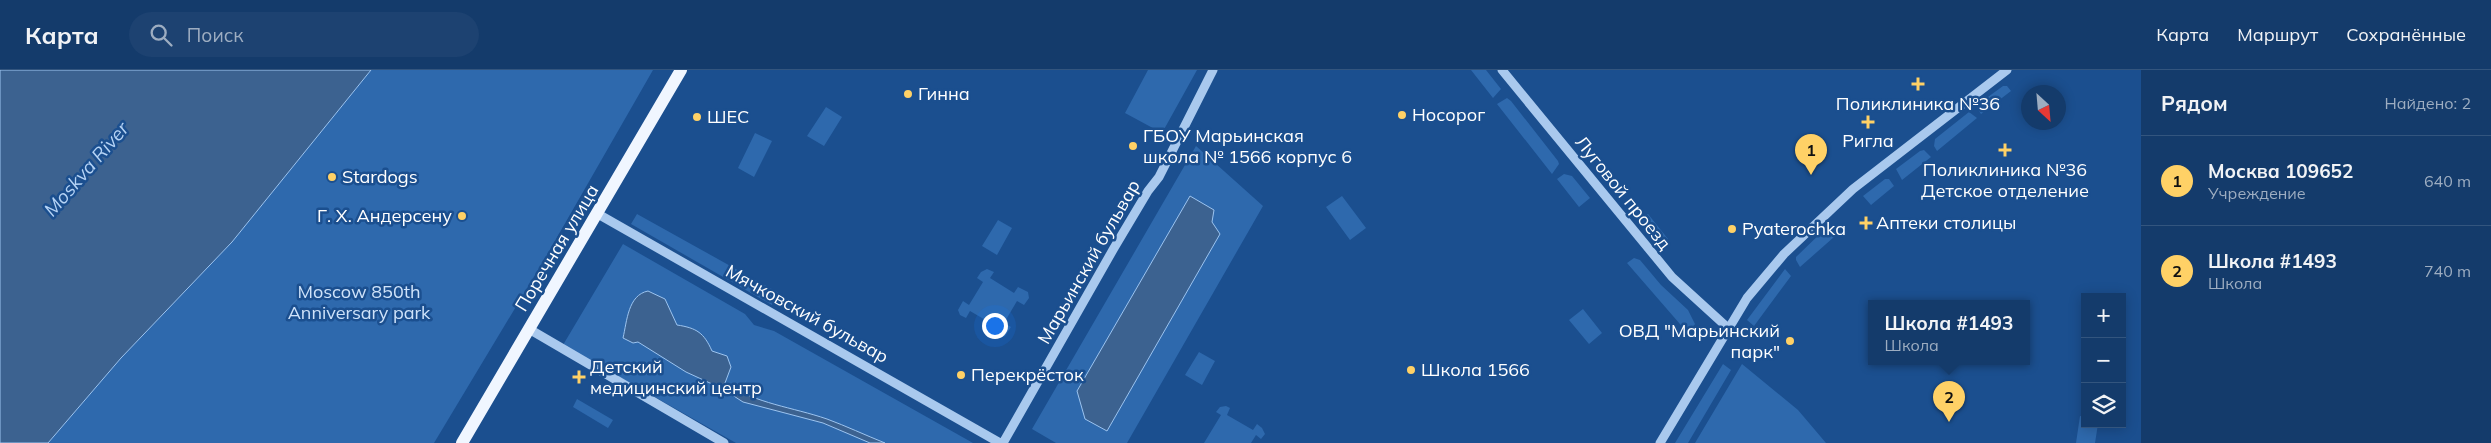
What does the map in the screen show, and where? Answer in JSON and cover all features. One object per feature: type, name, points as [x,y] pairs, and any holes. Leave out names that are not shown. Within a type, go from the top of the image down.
[{"type":"main road","name":"Поречная улица","points":[[462,443],[681,70]]},
{"type":"street","name":"Марьинский бульвар","points":[[1001,443],[1119,240],[1159,176],[1213,70]]},
{"type":"street","name":"Луговой проезд","points":[[1502,70],[1678,284],[1728,328]]},
{"type":"street","points":[[1660,443],[1728,328],[1759,282],[1798,239],[1853,189],[2007,70]]},
{"type":"street","name":"Мячковский бульвар","points":[[598,214],[1001,443]]},
{"type":"street","points":[[529,329],[724,443]]},
{"type":"green space","name":"Moscow 850th Anniversary park","points":[[371,70],[653,70],[544,260],[434,443],[48,443],[121,358],[232,242]]},
{"type":"green space","points":[[1148,70],[1197,70],[1162,133],[1125,113]]},
{"type":"green space","points":[[1471,70],[1486,70],[1501,89],[1493,98]]},
{"type":"green space","points":[[2003,86],[2007,86],[2011,91],[1981,114],[1977,105]]},
{"type":"green space","points":[[1507,98],[1558,161],[1559,164],[1552,174],[1497,104]]},
{"type":"green space","points":[[826,107],[842,117],[824,146],[807,136]]},
{"type":"green space","points":[[1969,112],[1977,118],[1937,151],[1934,146],[1935,139]]},
{"type":"green space","points":[[755,133],[772,141],[754,177],[738,168]]},
{"type":"green space","points":[[1196,146],[1263,206],[1127,443],[1056,443],[1032,429]]},
{"type":"green space","points":[[1924,150],[1931,157],[1902,180],[1896,169]]},
{"type":"green space","points":[[1564,174],[1572,176],[1590,198],[1579,207],[1557,179]]},
{"type":"green space","points":[[1885,179],[1889,179],[1894,186],[1871,205],[1863,196]]},
{"type":"green space","points":[[1342,196],[1366,228],[1350,240],[1326,207]]},
{"type":"green space","points":[[637,214],[779,293],[772,305],[631,224]]},
{"type":"green space","points":[[1648,214],[1668,239],[1658,247],[1641,225],[1642,218]]},
{"type":"green space","points":[[998,220],[1012,228],[997,255],[982,246]]},
{"type":"green space","points":[[1826,228],[1834,237],[1800,267],[1796,257]]},
{"type":"green space","points":[[623,244],[745,314],[754,325],[774,331],[973,443],[736,443],[563,345]]},
{"type":"green space","points":[[1634,258],[1640,260],[1661,285],[1688,310],[1695,324],[1691,330],[1686,331],[1627,263]]},
{"type":"green space","points":[[987,269],[994,272],[990,278],[1014,293],[1018,287],[1028,292],[1029,298],[1024,305],[1017,301],[1004,323],[1011,327],[1005,336],[1000,338],[990,333],[994,325],[970,311],[966,318],[960,315],[958,310],[963,301],[969,305],[983,282],[977,278],[981,272]]},
{"type":"green space","points":[[1785,269],[1791,276],[1754,326],[1747,320]]},
{"type":"green space","points":[[1583,309],[1602,333],[1589,344],[1569,320]]},
{"type":"green space","points":[[1199,352],[1215,361],[1202,385],[1185,375]]},
{"type":"green space","points":[[1723,364],[1731,370],[1688,443],[1675,443]]},
{"type":"green space","points":[[1742,364],[1798,410],[1826,443],[1695,443]]},
{"type":"green space","points":[[577,399],[613,420],[608,428],[573,407]]},
{"type":"green space","points":[[1226,406],[1230,408],[1227,415],[1253,430],[1257,424],[1262,428],[1265,434],[1261,439],[1256,435],[1251,443],[1204,443],[1221,415],[1216,412],[1220,407]]},
{"type":"green space","points":[[2080,416],[2081,428],[2097,428],[2095,443],[2076,443]]},
{"type":"water","name":"Moskva River","points":[[0,70],[371,70],[232,242],[121,358],[48,443],[0,443]]},
{"type":"water","points":[[1190,196],[1214,210],[1212,222],[1220,234],[1107,431],[1085,419],[1077,391]]},
{"type":"water","points":[[648,291],[665,299],[677,325],[699,332],[712,351],[727,356],[731,367],[725,383],[750,396],[827,419],[885,443],[870,443],[823,423],[743,402],[723,389],[686,372],[638,342],[633,343],[623,338],[632,303],[641,293]]},
{"type":"place","name":"Поликлиника №36","points":[[1918,84]]},
{"type":"place","name":"Гинна","points":[[908,94]]},
{"type":"place","name":"Носорог","points":[[1402,115]]},
{"type":"place","name":"ШЕС","points":[[697,117]]},
{"type":"place","name":"Ригла","points":[[1868,122]]},
{"type":"place","name":"ГБОУ Марьинская школа № 1566 корпус 6","points":[[1133,146]]},
{"type":"place","name":"Поликлиника №36 Детское отделение","points":[[2005,150]]},
{"type":"place","name":"Москва 109652","points":[[1811,175]]},
{"type":"place","name":"Stardogs","points":[[332,177]]},
{"type":"place","name":"Г. Х. Андерсену","points":[[462,216]]},
{"type":"place","name":"Аптеки столицы","points":[[1866,223]]},
{"type":"place","name":"Pyaterochka","points":[[1732,229]]},
{"type":"place","name":"ОВД \"Марьинский парк\"","points":[[1790,341]]},
{"type":"place","name":"Школа 1566","points":[[1411,370]]},
{"type":"place","name":"Перекрёсток","points":[[961,375]]},
{"type":"place","name":"Детский медицинский центр","points":[[579,377]]},
{"type":"place","name":"Школа #1493","points":[[1949,422]]}]
